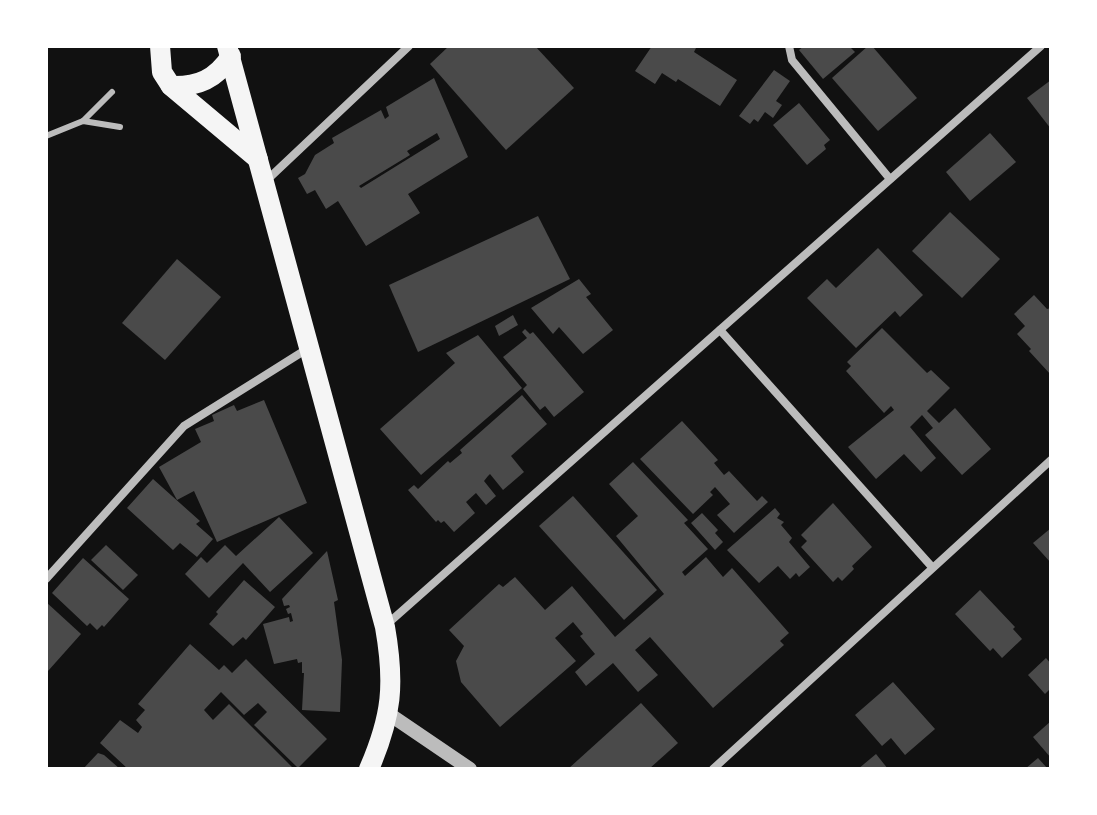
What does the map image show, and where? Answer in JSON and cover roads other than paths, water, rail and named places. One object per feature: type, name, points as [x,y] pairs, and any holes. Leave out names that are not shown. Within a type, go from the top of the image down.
[{"type":"main road","points":[[160,46],[162,72],[171,86],[258,159]]},
{"type":"main road","points":[[171,86],[205,82],[221,71],[229,51]]},
{"type":"main road","points":[[229,51],[385,627],[392,685],[389,714],[369,769]]},
{"type":"street","points":[[264,184],[409,46]]},
{"type":"street","points":[[789,46],[792,60],[890,179]]},
{"type":"street","points":[[385,627],[1041,46]]},
{"type":"street","points":[[720,330],[932,567]]},
{"type":"street","points":[[46,579],[177,432],[200,414],[308,349]]},
{"type":"street","points":[[713,769],[1051,460]]},
{"type":"street","points":[[389,714],[470,769]]},
{"type":"lane","points":[[46,136],[83,121],[112,92]]},
{"type":"lane","points":[[83,121],[120,127]]}]
